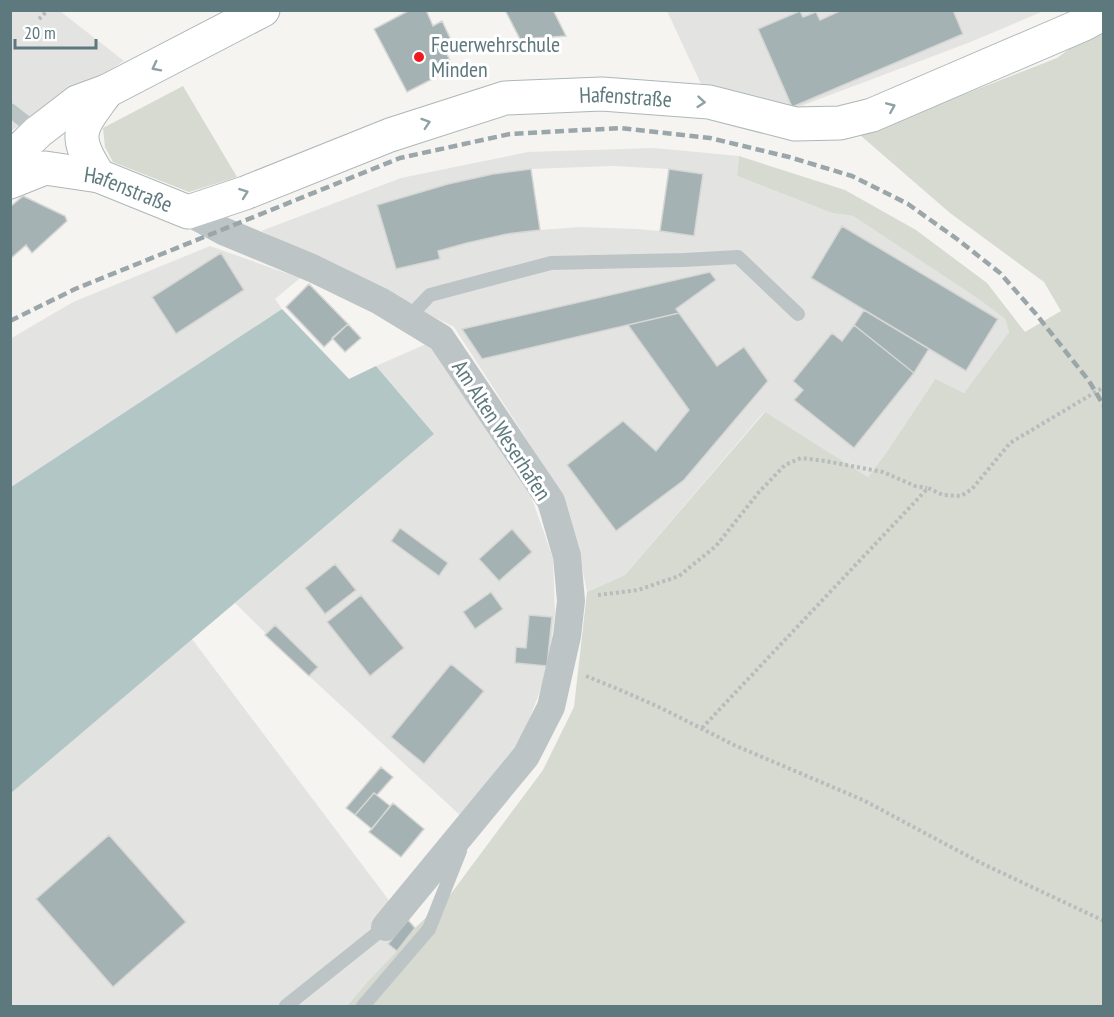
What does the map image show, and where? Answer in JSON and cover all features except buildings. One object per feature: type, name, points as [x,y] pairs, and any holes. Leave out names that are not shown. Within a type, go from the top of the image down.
[{"type":"main road","points":[[10,159],[38,132],[77,102],[106,91],[264,10]]},
{"type":"main road","name":"Hafenstraße","points":[[10,182],[45,168],[99,176],[188,212],[245,193],[390,135],[505,98],[602,94],[709,102],[795,124],[840,123],[872,115],[1084,24],[1104,13]]},
{"type":"main road","points":[[99,176],[87,157],[80,139],[85,122],[106,91]]},
{"type":"street","name":"Am Alten Weserhafen","points":[[188,212],[224,231],[312,268],[380,301],[441,338],[551,501],[567,556],[571,601],[567,636],[551,707],[526,756],[385,927]]},
{"type":"lane","points":[[10,110],[38,132]]},
{"type":"lane","points":[[408,318],[430,295],[551,263],[738,257],[798,314]]},
{"type":"lane","points":[[363,1006],[429,929],[470,824]]},
{"type":"lane","points":[[286,1006],[385,927]]},
{"type":"path","points":[[39,19],[48,10]]},
{"type":"path","points":[[571,601],[598,595],[638,591],[679,576],[716,546],[759,492],[785,465],[801,458],[883,472],[943,495],[961,496],[972,489],[1010,443],[1104,387]]},
{"type":"path","points":[[702,728],[928,489]]},
{"type":"path","points":[[560,666],[618,688],[734,745],[863,800],[981,863],[1104,921]]},
{"type":"shaded area","points":[[11,11],[60,11],[124,61],[11,131]]},
{"type":"shaded area","points":[[667,11],[1044,11],[968,43],[793,109],[702,86]]},
{"type":"shaded area","points":[[1103,24],[1103,1006],[347,1006],[415,928],[450,895],[543,770],[574,707],[587,592],[625,575],[765,412],[868,477],[935,379],[964,393],[1009,332],[1005,319],[980,300],[853,216],[832,213],[737,176],[739,156],[845,190],[916,230],[987,283],[1025,332],[1061,311],[1044,282],[950,213],[860,135],[1057,58]]},
{"type":"shaded area","points":[[183,86],[237,177],[189,192],[113,162],[105,147],[103,128]]},
{"type":"shaded area","points":[[654,148],[739,156],[737,176],[832,213],[853,216],[980,300],[1005,319],[1009,332],[964,393],[934,380],[868,477],[764,412],[625,575],[587,592],[578,547],[557,486],[454,327],[261,231],[401,178],[528,152]],"holes":[[[612,166],[668,169],[660,231],[581,227],[540,230],[531,169]]]},
{"type":"shaded area","points":[[210,246],[300,278],[275,299],[282,309],[11,487],[10,339],[73,302]]},
{"type":"shaded area","points":[[282,309],[349,379],[376,366],[434,434],[11,793],[11,487]]},
{"type":"shaded area","points":[[426,344],[439,354],[531,496],[553,558],[555,613],[548,670],[519,746],[461,816],[309,676],[235,603],[434,434],[376,366]]},
{"type":"shaded area","points":[[192,639],[391,903],[415,928],[347,1006],[11,1006],[10,793]]},
{"type":"railway","points":[[10,321],[75,289],[400,158],[510,134],[621,128],[710,138],[789,157],[852,176],[908,204],[1000,273],[1089,381],[1104,406]]},
{"type":"place","name":"Feuerwehrschule Minden","points":[[419,57]]}]
